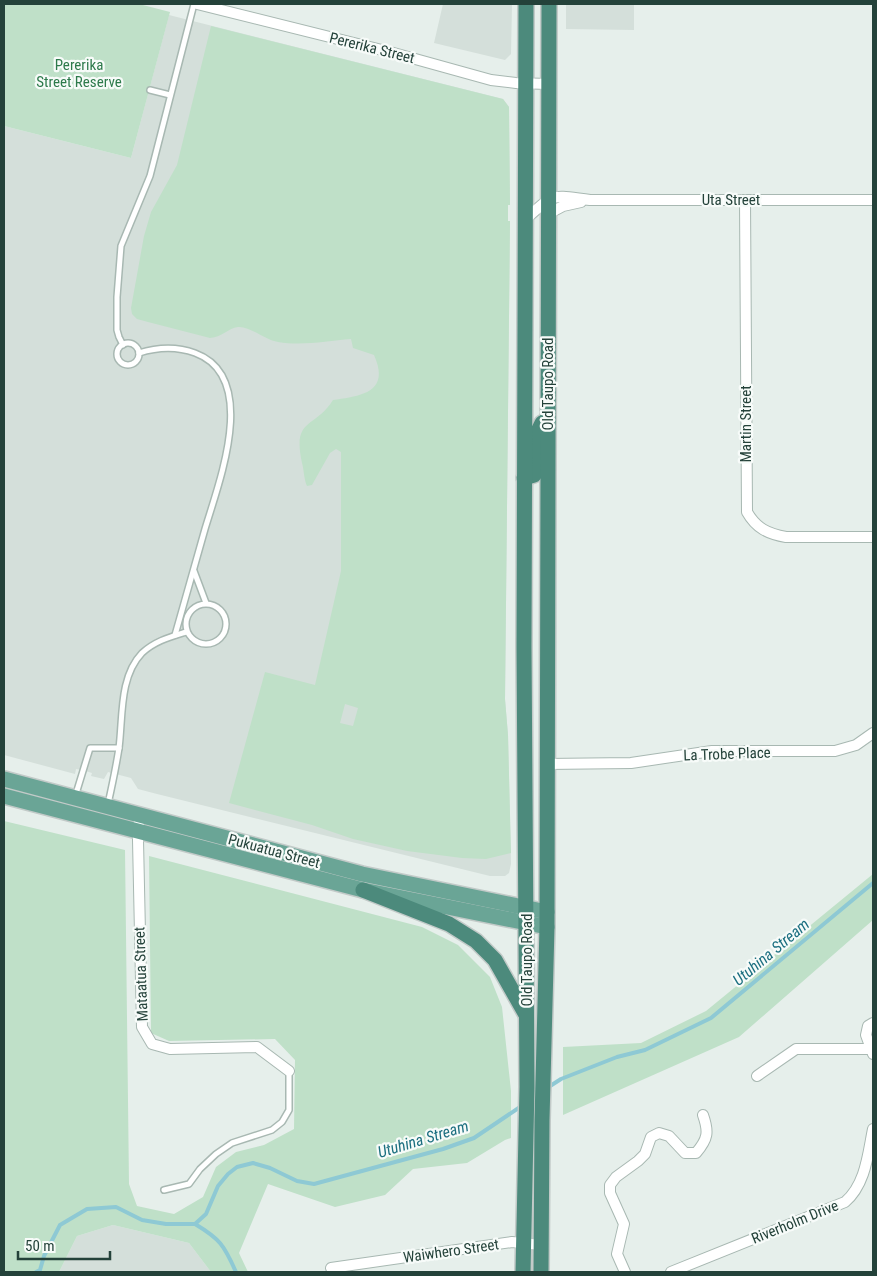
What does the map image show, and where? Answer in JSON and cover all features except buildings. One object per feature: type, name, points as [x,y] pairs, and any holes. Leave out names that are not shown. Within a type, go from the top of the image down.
[{"type":"highway","name":"Old Taupo Road","points":[[522,1272],[527,1126],[524,647],[526,4]]},
{"type":"highway","name":"Old Taupo Road","points":[[541,1272],[542,1120],[547,927],[549,4]]},
{"type":"highway","points":[[524,478],[534,475],[536,472],[538,431],[542,423],[548,420]]},
{"type":"highway","points":[[524,556],[532,540],[535,503],[540,498],[548,497]]},
{"type":"highway","name":"Old Taupo Road","points":[[524,647],[532,673],[534,748],[538,759],[546,764]]},
{"type":"highway","points":[[363,890],[449,924],[476,941],[495,960],[527,1017]]},
{"type":"main road","name":"Pukuatua Street","points":[[4,779],[108,807],[139,824],[363,890],[526,915],[546,912]]},
{"type":"main road","name":"Pukuatua Street","points":[[4,796],[71,813],[139,824],[362,874],[526,915],[547,927]]},
{"type":"street","name":"Pererika Street","points":[[196,4],[390,52],[491,80],[548,84]]},
{"type":"street","name":"Uta Street","points":[[548,198],[556,195],[590,200],[873,200]]},
{"type":"street","points":[[526,218],[548,198]]},
{"type":"street","name":"Uta Street","points":[[548,214],[563,206],[590,200]]},
{"type":"street","name":"Martin Street","points":[[745,200],[747,512],[762,530],[786,537],[873,537]]},
{"type":"street","name":"La Trobe Place","points":[[546,764],[631,763],[712,751],[835,751],[856,745],[873,734]]},
{"type":"street","name":"Mataatua Street","points":[[139,824],[142,1027],[152,1044],[170,1049],[257,1047],[289,1071]]},
{"type":"street","points":[[757,1076],[796,1049],[872,1052],[866,1035],[868,1026],[873,1023]]},
{"type":"street","points":[[625,1272],[617,1254],[624,1224],[610,1193],[610,1185],[616,1177],[645,1154],[651,1137],[659,1132],[669,1136],[685,1153],[696,1153],[705,1142],[707,1127],[703,1115]]},
{"type":"street","name":"Riverholm Drive","points":[[671,1272],[845,1202],[854,1193],[859,1184],[873,1129]]},
{"type":"street","name":"Waiwhero Street","points":[[331,1268],[512,1242],[541,1245]]},
{"type":"lane","points":[[123,345],[118,337],[117,330],[117,297],[121,246],[150,176],[170,95],[196,4]]},
{"type":"lane","points":[[150,90],[170,95]]},
{"type":"lane","points":[[130,344],[139,353],[136,362],[129,365],[122,363],[118,354],[120,347],[130,344]]},
{"type":"lane","points":[[139,353],[168,348],[198,354],[216,367],[222,374],[227,387],[230,436],[224,466],[175,635]]},
{"type":"lane","points":[[194,570],[206,603]]},
{"type":"lane","points":[[206,603],[218,608],[223,613],[226,626],[220,638],[208,644],[195,642],[186,632],[186,618],[189,612],[199,604],[206,603]]},
{"type":"lane","points":[[108,807],[119,748],[126,681],[132,667],[141,654],[151,646],[163,639],[186,632]]},
{"type":"lane","points":[[71,813],[90,748],[119,748]]},
{"type":"lane","points":[[164,1190],[189,1184],[200,1169],[216,1154],[232,1143],[272,1130],[282,1122],[289,1110],[289,1071]]},
{"type":"shaded area","points":[[443,4],[512,4],[511,54],[505,60],[434,43]]},
{"type":"shaded area","points":[[566,4],[634,4],[634,30],[566,29]]},
{"type":"shaded area","points":[[169,15],[503,99],[509,107],[510,205],[508,205],[508,221],[510,221],[505,699],[508,735],[511,864],[509,873],[505,876],[490,876],[157,794],[138,789],[131,778],[108,772],[104,779],[91,776],[92,773],[82,770],[76,769],[75,774],[4,755],[4,126],[131,158]]},
{"type":"shaded area","points":[[113,1225],[189,1243],[211,1272],[59,1272],[77,1236]]},
{"type":"green space","name":"Pererika Street Reserve","points":[[4,4],[139,4],[170,12],[131,158],[4,126]]},
{"type":"green space","points":[[211,26],[503,99],[509,107],[510,205],[508,205],[508,221],[510,221],[505,699],[508,735],[511,853],[486,859],[407,851],[353,839],[312,825],[229,803],[265,672],[315,685],[341,571],[341,452],[336,449],[330,453],[312,485],[307,486],[300,438],[307,425],[319,416],[333,400],[362,394],[376,385],[379,378],[374,355],[353,348],[351,339],[296,344],[278,342],[243,327],[231,329],[210,338],[137,319],[132,314],[131,308],[144,236],[151,212],[177,165]],"holes":[[[345,704],[358,708],[353,726],[340,723]]]},
{"type":"green space","points":[[4,821],[125,850],[129,1184],[137,1206],[174,1214],[203,1197],[216,1167],[236,1152],[264,1145],[294,1129],[295,1060],[275,1039],[169,1041],[151,1033],[149,856],[422,927],[458,945],[490,977],[502,1007],[511,1091],[511,1138],[467,1163],[413,1169],[385,1195],[335,1207],[268,1184],[239,1253],[248,1272],[211,1272],[189,1243],[113,1225],[77,1236],[59,1272],[4,1272]]},
{"type":"green space","points":[[873,874],[873,920],[739,1037],[563,1115],[563,1047],[641,1043],[706,1011]]},
{"type":"waterway","name":"Utuhina Stream","points":[[547,1088],[561,1079],[617,1057],[645,1050],[711,1018],[873,883]]},
{"type":"waterway","name":"Utuhina Stream","points":[[36,1272],[40,1270],[44,1256],[60,1225],[87,1209],[116,1207],[142,1220],[166,1224],[195,1224],[206,1214],[218,1186],[237,1167],[253,1163],[270,1168],[297,1181],[314,1184],[443,1149],[474,1138],[523,1105]]},
{"type":"waterway","points":[[195,1224],[216,1239],[228,1255],[236,1272]]}]
